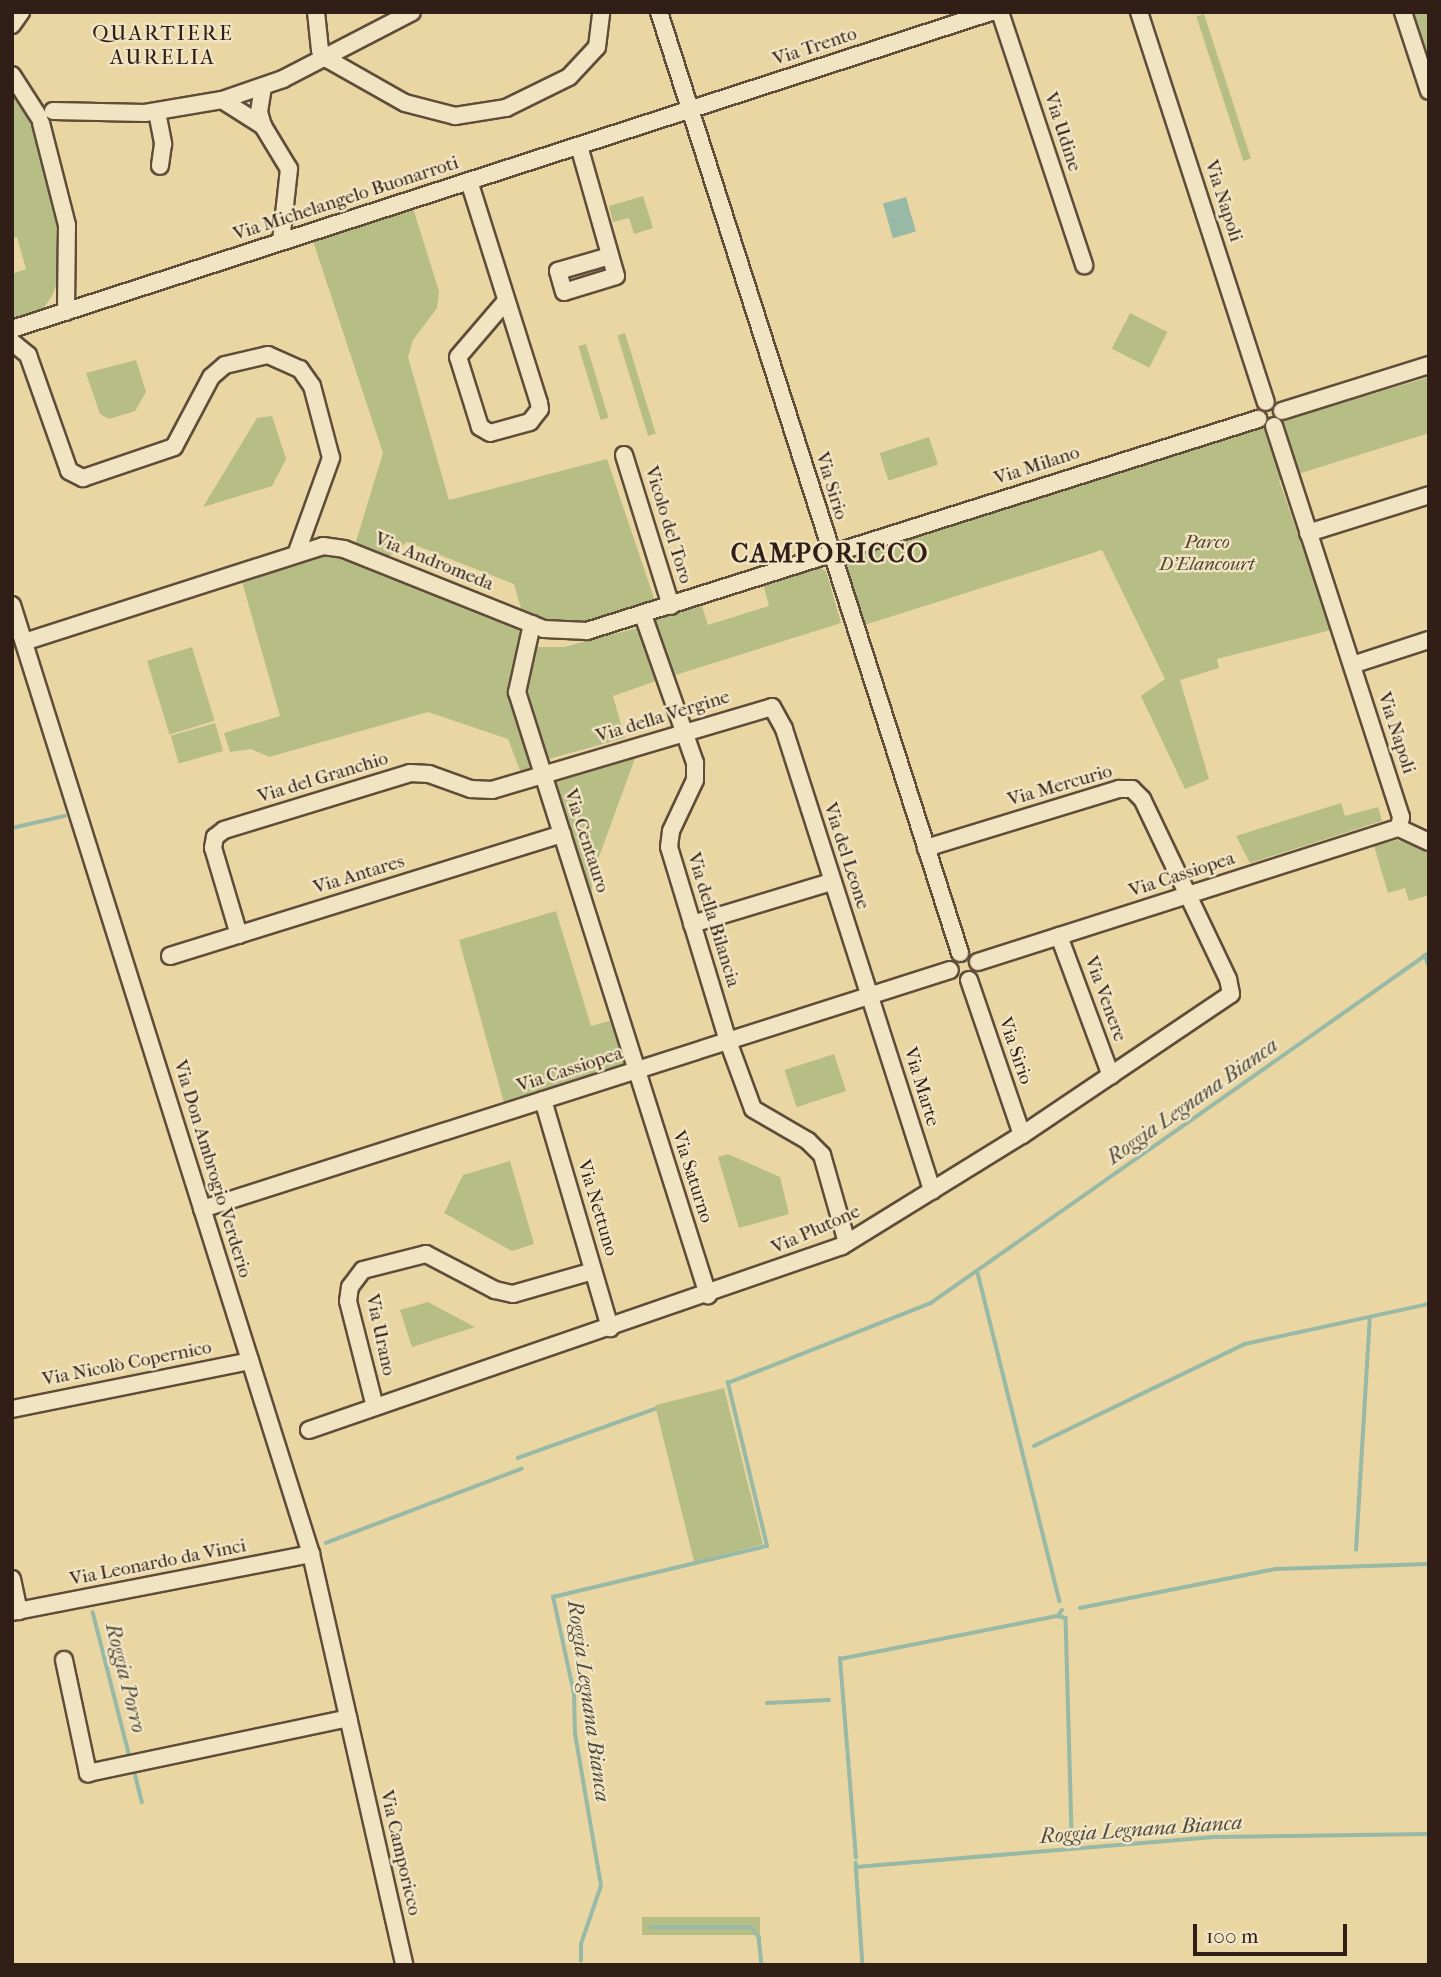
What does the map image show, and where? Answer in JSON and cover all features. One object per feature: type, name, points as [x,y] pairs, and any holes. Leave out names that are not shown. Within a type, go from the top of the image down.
[{"type":"street","points":[[12,25],[21,12]]},
{"type":"street","points":[[316,12],[325,56],[405,103],[448,116],[471,115],[525,101],[569,77],[597,47],[601,12]]},
{"type":"street","points":[[48,118],[86,112],[157,111],[222,100],[263,88],[412,12]]},
{"type":"street","name":"Via Sirio","points":[[659,12],[692,109],[830,555],[960,953]]},
{"type":"street","name":"Via Trento","points":[[692,109],[991,12]]},
{"type":"street","name":"Via Udine","points":[[1000,12],[1084,265]]},
{"type":"street","name":"Via Napoli","points":[[1139,12],[1266,402]]},
{"type":"street","points":[[1403,12],[1429,90]]},
{"type":"street","points":[[12,75],[48,118],[50,150],[67,225],[66,312]]},
{"type":"street","points":[[263,88],[259,112],[263,126],[289,169],[281,242]]},
{"type":"street","points":[[222,100],[263,126]]},
{"type":"street","name":"Via Michelangelo Buonarroti","points":[[12,329],[692,109]]},
{"type":"street","points":[[157,111],[163,144],[160,166]]},
{"type":"street","points":[[579,146],[610,256]]},
{"type":"street","points":[[469,181],[506,301],[540,413],[530,422],[490,433],[480,427],[458,357],[465,344],[506,301]]},
{"type":"street","points":[[28,355],[36,322]]},
{"type":"street","points":[[12,342],[28,355],[69,471],[87,478],[174,447],[211,377],[221,367],[265,355],[296,367],[310,383],[331,454],[297,552]]},
{"type":"street","points":[[1282,411],[1276,402],[1266,402],[1258,409],[1258,419],[1274,426],[1282,411],[1429,365]]},
{"type":"street","name":"Via Milano","points":[[830,555],[1258,419]]},
{"type":"street","name":"Via Napoli","points":[[1274,426],[1401,817],[1399,828]]},
{"type":"street","name":"Vicolo del Toro","points":[[624,455],[671,606]]},
{"type":"street","points":[[1308,533],[1429,495]]},
{"type":"street","name":"Via Andromeda","points":[[24,642],[316,546],[340,547],[532,624],[574,633],[643,615],[830,555]]},
{"type":"street","name":"Via Don Ambrogio Verderio","points":[[12,605],[311,1554],[355,1750]]},
{"type":"street","name":"Via della Bilancia","points":[[643,615],[686,732],[696,776],[669,843],[728,1041],[753,1110],[808,1141],[822,1155],[847,1243]]},
{"type":"street","name":"Via Centauro","points":[[532,624],[517,692],[636,1070]]},
{"type":"street","points":[[1352,665],[1429,640]]},
{"type":"street","name":"Via della Vergine","points":[[543,776],[768,706],[776,710],[784,729]]},
{"type":"street","name":"Via del Leone","points":[[784,729],[831,882],[870,996]]},
{"type":"street","name":"Via del Granchio","points":[[239,935],[213,848],[220,831],[410,773],[429,774],[480,791],[543,776]]},
{"type":"street","name":"Via Mercurio","points":[[926,848],[1127,788],[1142,799],[1187,895]]},
{"type":"street","points":[[1399,828],[1429,842]]},
{"type":"street","name":"Via Cassiopea","points":[[978,962],[1399,828]]},
{"type":"street","name":"Via Antares","points":[[170,956],[562,834]]},
{"type":"street","points":[[692,924],[831,882]]},
{"type":"street","name":"Via Plutone","points":[[309,1430],[708,1295],[847,1243],[1022,1135],[1231,993],[1228,979],[1187,895]]},
{"type":"street","name":"Via Venere","points":[[1059,936],[1111,1076]]},
{"type":"street","points":[[960,953],[972,955],[978,962],[978,971],[969,980],[956,978],[950,970],[951,962],[960,953]]},
{"type":"street","name":"Via Cassiopea","points":[[202,1209],[950,970]]},
{"type":"street","name":"Via Sirio","points":[[969,980],[1022,1135]]},
{"type":"street","name":"Via Marte","points":[[870,996],[932,1191]]},
{"type":"street","name":"Via Saturno","points":[[636,1070],[708,1295]]},
{"type":"street","name":"Via Nettuno","points":[[542,1100],[610,1328]]},
{"type":"street","name":"Via Urano","points":[[376,1407],[348,1301],[350,1287],[363,1270],[410,1254],[429,1254],[495,1290],[513,1294],[593,1271]]},
{"type":"street","name":"Via Nicolò Copernico","points":[[12,1409],[250,1361]]},
{"type":"street","name":"Via Leonardo da Vinci","points":[[15,1611],[311,1554]]},
{"type":"street","points":[[12,1579],[15,1611]]},
{"type":"street","points":[[64,1660],[88,1773],[348,1718]]},
{"type":"street","name":"Via Camporicco","points":[[355,1750],[404,1965]]},
{"type":"green space","points":[[1412,12],[1429,12],[1429,62]]},
{"type":"green space","points":[[1204,14],[1251,159],[1243,161],[1196,16]]},
{"type":"green space","points":[[12,82],[43,143],[62,213],[60,274],[53,294],[41,312],[12,321],[12,274],[26,269],[17,237],[12,238]]},
{"type":"green space","points":[[643,196],[653,228],[634,234],[629,218],[613,222],[609,206]]},
{"type":"green space","points":[[412,205],[439,291],[437,308],[413,340],[408,357],[449,500],[607,459],[656,604],[582,625],[546,622],[522,612],[514,584],[407,542],[388,557],[354,548],[383,453],[312,238]]},
{"type":"green space","points":[[1130,313],[1167,332],[1149,368],[1112,349]]},
{"type":"green space","points":[[625,333],[656,433],[648,436],[617,335]]},
{"type":"green space","points":[[586,344],[609,418],[601,420],[578,346]]},
{"type":"green space","points":[[136,360],[146,392],[135,411],[109,419],[100,414],[86,373]]},
{"type":"green space","name":"Parco D'Elancourt","points":[[1429,377],[1429,433],[1279,480],[1331,630],[1217,659],[1219,668],[1180,680],[1209,779],[1185,789],[1141,696],[1165,679],[1102,550],[858,627],[834,555]]},
{"type":"green space","points":[[272,416],[286,459],[272,486],[203,507],[257,418]]},
{"type":"green space","points":[[929,437],[938,465],[889,481],[880,453]]},
{"type":"green space","points":[[334,553],[516,626],[523,640],[510,698],[532,769],[521,773],[508,739],[428,712],[269,757],[251,749],[230,752],[224,733],[280,716],[241,578],[313,555]]},
{"type":"green space","points":[[817,566],[826,571],[841,623],[669,677],[650,620],[701,603],[708,625],[769,606],[763,584]]},
{"type":"green space","points":[[641,627],[659,680],[613,696],[625,738],[545,760],[522,689],[534,647],[564,647]]},
{"type":"green space","points":[[192,647],[215,721],[170,734],[147,661]]},
{"type":"green space","points":[[215,723],[223,751],[179,764],[171,736]]},
{"type":"green space","points":[[637,753],[593,873],[591,902],[552,787],[560,774]]},
{"type":"green space","points":[[1341,803],[1345,816],[1378,807],[1382,821],[1250,863],[1236,836]]},
{"type":"green space","points":[[1397,840],[1429,848],[1429,895],[1409,901],[1405,888],[1388,893],[1374,846]]},
{"type":"green space","points":[[556,911],[591,1026],[613,1020],[626,1066],[504,1103],[459,940]]},
{"type":"green space","points":[[834,1054],[846,1091],[797,1107],[785,1070]]},
{"type":"green space","points":[[728,1154],[780,1177],[789,1214],[739,1228],[718,1157]]},
{"type":"green space","points":[[510,1161],[534,1244],[512,1251],[444,1213],[463,1175]]},
{"type":"green space","points":[[428,1302],[475,1327],[412,1347],[400,1310]]},
{"type":"green space","points":[[724,1388],[763,1544],[694,1561],[655,1405]]},
{"type":"green space","points":[[642,1917],[760,1917],[760,1935],[642,1935]]},
{"type":"shaded area","points":[[906,197],[916,232],[893,238],[883,204]]},
{"type":"waterway","points":[[12,828],[65,816]]},
{"type":"waterway","name":"Roggia Legnana Bianca","points":[[581,1961],[581,1944],[601,1886],[575,1734],[574,1694],[553,1597],[767,1546],[728,1383],[931,1303],[1429,953]]},
{"type":"waterway","name":"Roggia Legnana Bianca","points":[[1425,955],[1429,966]]},
{"type":"waterway","name":"Roggia Legnana Bianca","points":[[978,1273],[1060,1601]]},
{"type":"waterway","name":"Roggia Legnana Bianca","points":[[1034,1446],[1245,1344],[1429,1304]]},
{"type":"waterway","name":"Roggia Legnana Bianca","points":[[1356,1550],[1370,1317]]},
{"type":"waterway","name":"Roggia Legnana Bianca","points":[[518,1458],[655,1409]]},
{"type":"waterway","name":"Roggia Legnana Bianca","points":[[326,1543],[521,1469]]},
{"type":"waterway","name":"Roggia Legnana Bianca","points":[[1080,1608],[1276,1569],[1429,1564]]},
{"type":"waterway","name":"Roggia Legnana Bianca","points":[[856,1858],[840,1659],[1058,1616],[1062,1610]]},
{"type":"waterway","name":"Roggia Porro","points":[[93,1612],[129,1753]]},
{"type":"waterway","points":[[1058,1616],[1066,1618],[1072,1828]]},
{"type":"waterway","points":[[767,1703],[829,1700]]},
{"type":"waterway","name":"Roggia Porro","points":[[134,1769],[142,1802]]},
{"type":"waterway","name":"Roggia Legnana Bianca","points":[[856,1867],[1217,1837],[1429,1834]]},
{"type":"waterway","name":"Roggia Legnana Bianca","points":[[856,1863],[863,1965]]},
{"type":"waterway","points":[[651,1927],[751,1927],[759,1937],[762,1965]]},
{"type":"district","name":"QUARTIERE AURELIA","points":[[163,45]]},
{"type":"district","name":"CAMPORICCO","points":[[830,554]]}]
